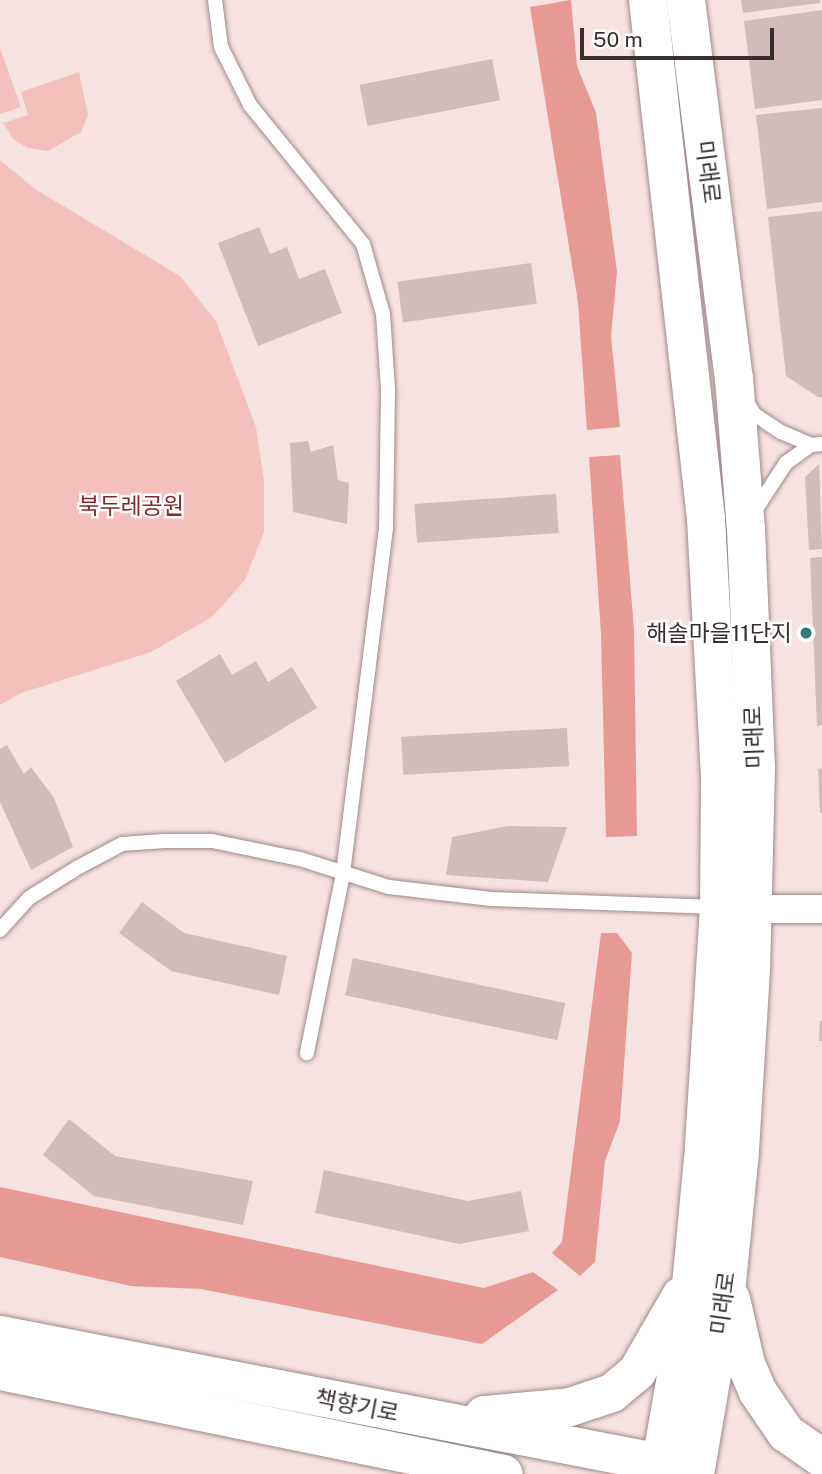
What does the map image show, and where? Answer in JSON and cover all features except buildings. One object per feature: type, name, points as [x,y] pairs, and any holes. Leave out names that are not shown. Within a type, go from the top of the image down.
[{"type":"street","name":"미래로","points":[[648,0],[706,519],[720,774],[736,908],[740,1152],[710,1278],[685,1471]]},
{"type":"street","name":"미래로","points":[[686,0],[734,379],[746,529],[756,767],[736,908]]},
{"type":"street","points":[[736,908],[822,909]]},
{"type":"street","points":[[396,1414],[505,1415],[570,1407],[612,1393],[637,1372],[710,1278],[758,1392],[786,1433],[822,1458]]},
{"type":"street","name":"책향기로","points":[[0,1335],[685,1471]]},
{"type":"street","name":"책향기로","points":[[0,1371],[504,1474]]},
{"type":"street","points":[[401,1454],[451,1474]]},
{"type":"lane","points":[[215,0],[221,47],[250,105],[363,244],[383,314],[388,389],[386,528],[343,874],[307,1053]]},
{"type":"lane","points":[[734,379],[754,414],[816,444],[778,474],[746,529]]},
{"type":"lane","points":[[0,930],[29,898],[122,844],[212,841],[300,859],[389,887],[491,899],[736,908]]},
{"type":"green space","points":[[0,48],[21,107],[0,114]]},
{"type":"green space","points":[[79,72],[88,115],[81,132],[48,151],[28,148],[13,139],[3,123],[28,115],[21,92]]},
{"type":"green space","name":"북두레공원","points":[[0,160],[35,189],[180,276],[216,321],[256,427],[264,481],[264,532],[245,580],[212,617],[151,652],[21,693],[0,705]]},
{"type":"shaded area","points":[[571,0],[577,66],[596,113],[617,272],[611,336],[620,427],[587,430],[578,302],[530,7]]},
{"type":"shaded area","points":[[620,455],[634,630],[637,836],[606,837],[601,634],[589,457]]},
{"type":"shaded area","points":[[601,933],[617,933],[632,953],[620,1121],[605,1161],[595,1262],[580,1276],[552,1253],[562,1242]]},
{"type":"shaded area","points":[[0,1187],[484,1288],[533,1272],[558,1290],[482,1344],[201,1289],[131,1286],[0,1257]]},
{"type":"place","name":"해솔마을11단지","points":[[806,633]]}]
